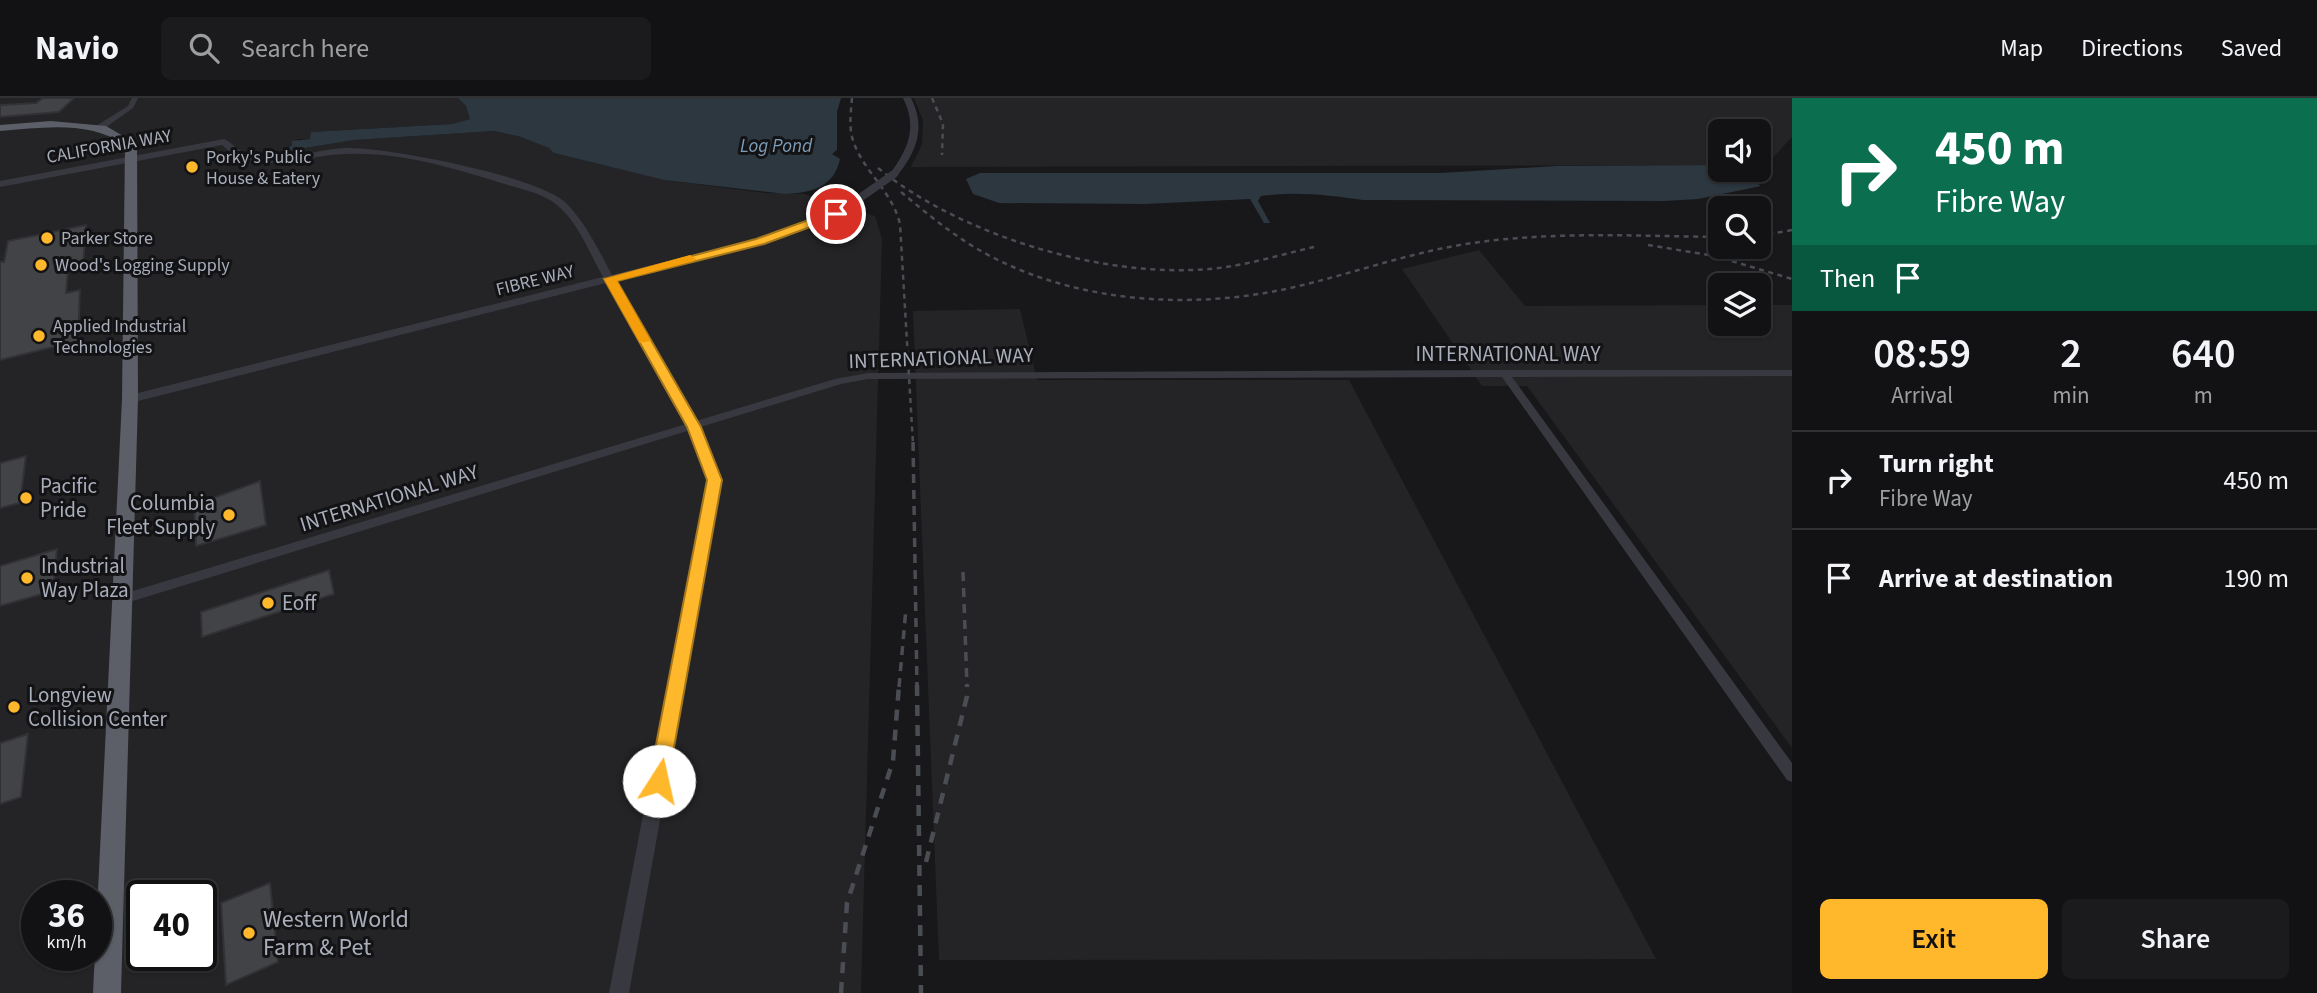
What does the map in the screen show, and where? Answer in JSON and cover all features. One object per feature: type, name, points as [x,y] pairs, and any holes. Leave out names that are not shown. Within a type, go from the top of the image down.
[{"type":"highway","points":[[0,128],[74,125],[99,128],[120,135],[131,144],[130,399],[107,993]]},
{"type":"street","points":[[99,128],[131,107],[135,98]]},
{"type":"street","name":"FIBRE WAY","points":[[130,399],[760,241],[836,214],[894,174],[914,145],[917,128],[915,111],[907,98]]},
{"type":"street","name":"CALIFORNIA WAY","points":[[0,184],[224,142],[231,151],[245,158],[267,160],[332,152],[366,152],[422,161],[523,186],[562,204],[578,222],[610,279]]},
{"type":"street","points":[[610,279],[694,427],[714,480],[619,993]]},
{"type":"street","points":[[1504,373],[1792,775]]},
{"type":"street","name":"INTERNATIONAL WAY","points":[[123,599],[839,381],[868,376],[1792,373]]},
{"type":"shaded area","points":[[0,98],[458,98],[466,106],[470,119],[452,124],[311,132],[311,139],[298,139],[282,152],[354,140],[494,131],[521,137],[550,148],[554,153],[664,180],[766,193],[805,194],[875,216],[882,239],[861,993],[0,993]]},
{"type":"shaded area","points":[[914,98],[1792,98],[1792,137],[1771,160],[1771,119],[1708,119],[1708,165],[911,167],[922,145],[923,120]]},
{"type":"shaded area","points":[[1479,250],[1525,306],[1708,305],[1708,336],[1771,336],[1771,305],[1792,305],[1792,748],[1527,386],[1482,386],[1402,269]]},
{"type":"shaded area","points":[[1020,309],[1037,380],[1349,380],[1656,959],[939,960],[913,311]]},
{"type":"water","name":"Log Pond","points":[[458,98],[841,98],[837,112],[837,150],[832,154],[840,159],[833,176],[820,187],[785,194],[664,180],[554,153],[549,148],[521,137],[494,131],[354,140],[281,152],[292,145],[292,141],[310,139],[311,132],[452,124],[470,119],[466,106]]},
{"type":"water","points":[[1708,165],[1708,182],[1756,182],[1761,186],[1698,199],[1664,201],[1363,200],[1325,195],[1274,195],[1261,196],[1258,201],[1270,223],[1264,223],[1250,199],[1145,204],[999,203],[973,194],[966,179],[980,173],[1441,173],[1556,166]]},
{"type":"building","points":[[43,98],[74,98],[59,112],[0,117],[0,105],[36,103]]},
{"type":"building","points":[[86,225],[83,267],[68,270],[66,293],[80,290],[78,341],[0,360],[0,262],[4,262],[8,241]]},
{"type":"building","points":[[26,456],[20,503],[0,508],[0,463]]},
{"type":"building","name":"Columbia Fleet Supply","points":[[260,481],[266,525],[196,546],[194,505]]},
{"type":"building","name":"Industrial Way Plaza","points":[[57,549],[53,591],[0,606],[0,566]]},
{"type":"building","name":"Eoff","points":[[329,570],[334,594],[202,637],[201,612]]},
{"type":"building","points":[[28,734],[21,797],[0,804],[0,743]]},
{"type":"building","name":"Western World Farm & Pet","points":[[270,883],[278,962],[226,985],[221,903]]},
{"type":"railway","points":[[852,98],[850,118],[856,149],[890,201],[900,224],[913,444]]},
{"type":"railway","points":[[932,98],[943,124],[942,155]]},
{"type":"railway","points":[[878,168],[950,214],[991,232],[1079,259],[1124,267],[1209,269],[1249,263],[1314,247]]},
{"type":"railway","points":[[901,192],[935,220],[996,259],[1064,285],[1136,298],[1173,300],[1246,296],[1327,279],[1419,254],[1498,240],[1593,235],[1708,237]]},
{"type":"railway","points":[[1771,234],[1792,230]]},
{"type":"railway","points":[[1648,245],[1715,256],[1792,279]]},
{"type":"railway","points":[[913,442],[917,687]]},
{"type":"railway","points":[[963,572],[967,687]]},
{"type":"railway","points":[[899,687],[906,608]]},
{"type":"railway","points":[[841,993],[847,903],[893,761],[899,685]]},
{"type":"railway","points":[[917,685],[921,993]]},
{"type":"railway","points":[[926,862],[967,687]]},
{"type":"slow traffic","points":[[645,341],[610,279],[690,259]]},
{"type":"place","name":"Porky's Public House & Eatery","points":[[192,167]]},
{"type":"place","name":"Parker Store","points":[[47,238]]},
{"type":"place","name":"Wood's Logging Supply","points":[[41,265]]},
{"type":"place","name":"Applied Industrial Technologies","points":[[39,336]]},
{"type":"place","name":"Pacific Pride","points":[[26,498]]},
{"type":"place","name":"Columbia Fleet Supply","points":[[229,515]]},
{"type":"place","name":"Industrial Way Plaza","points":[[27,578]]},
{"type":"place","name":"Eoff","points":[[268,603]]},
{"type":"place","name":"Longview Collision Center","points":[[14,707]]},
{"type":"place","name":"Western World Farm & Pet","points":[[249,933]]},
{"type":"route","points":[[659,781],[714,480],[694,427],[610,279],[760,241],[836,214]]}]
